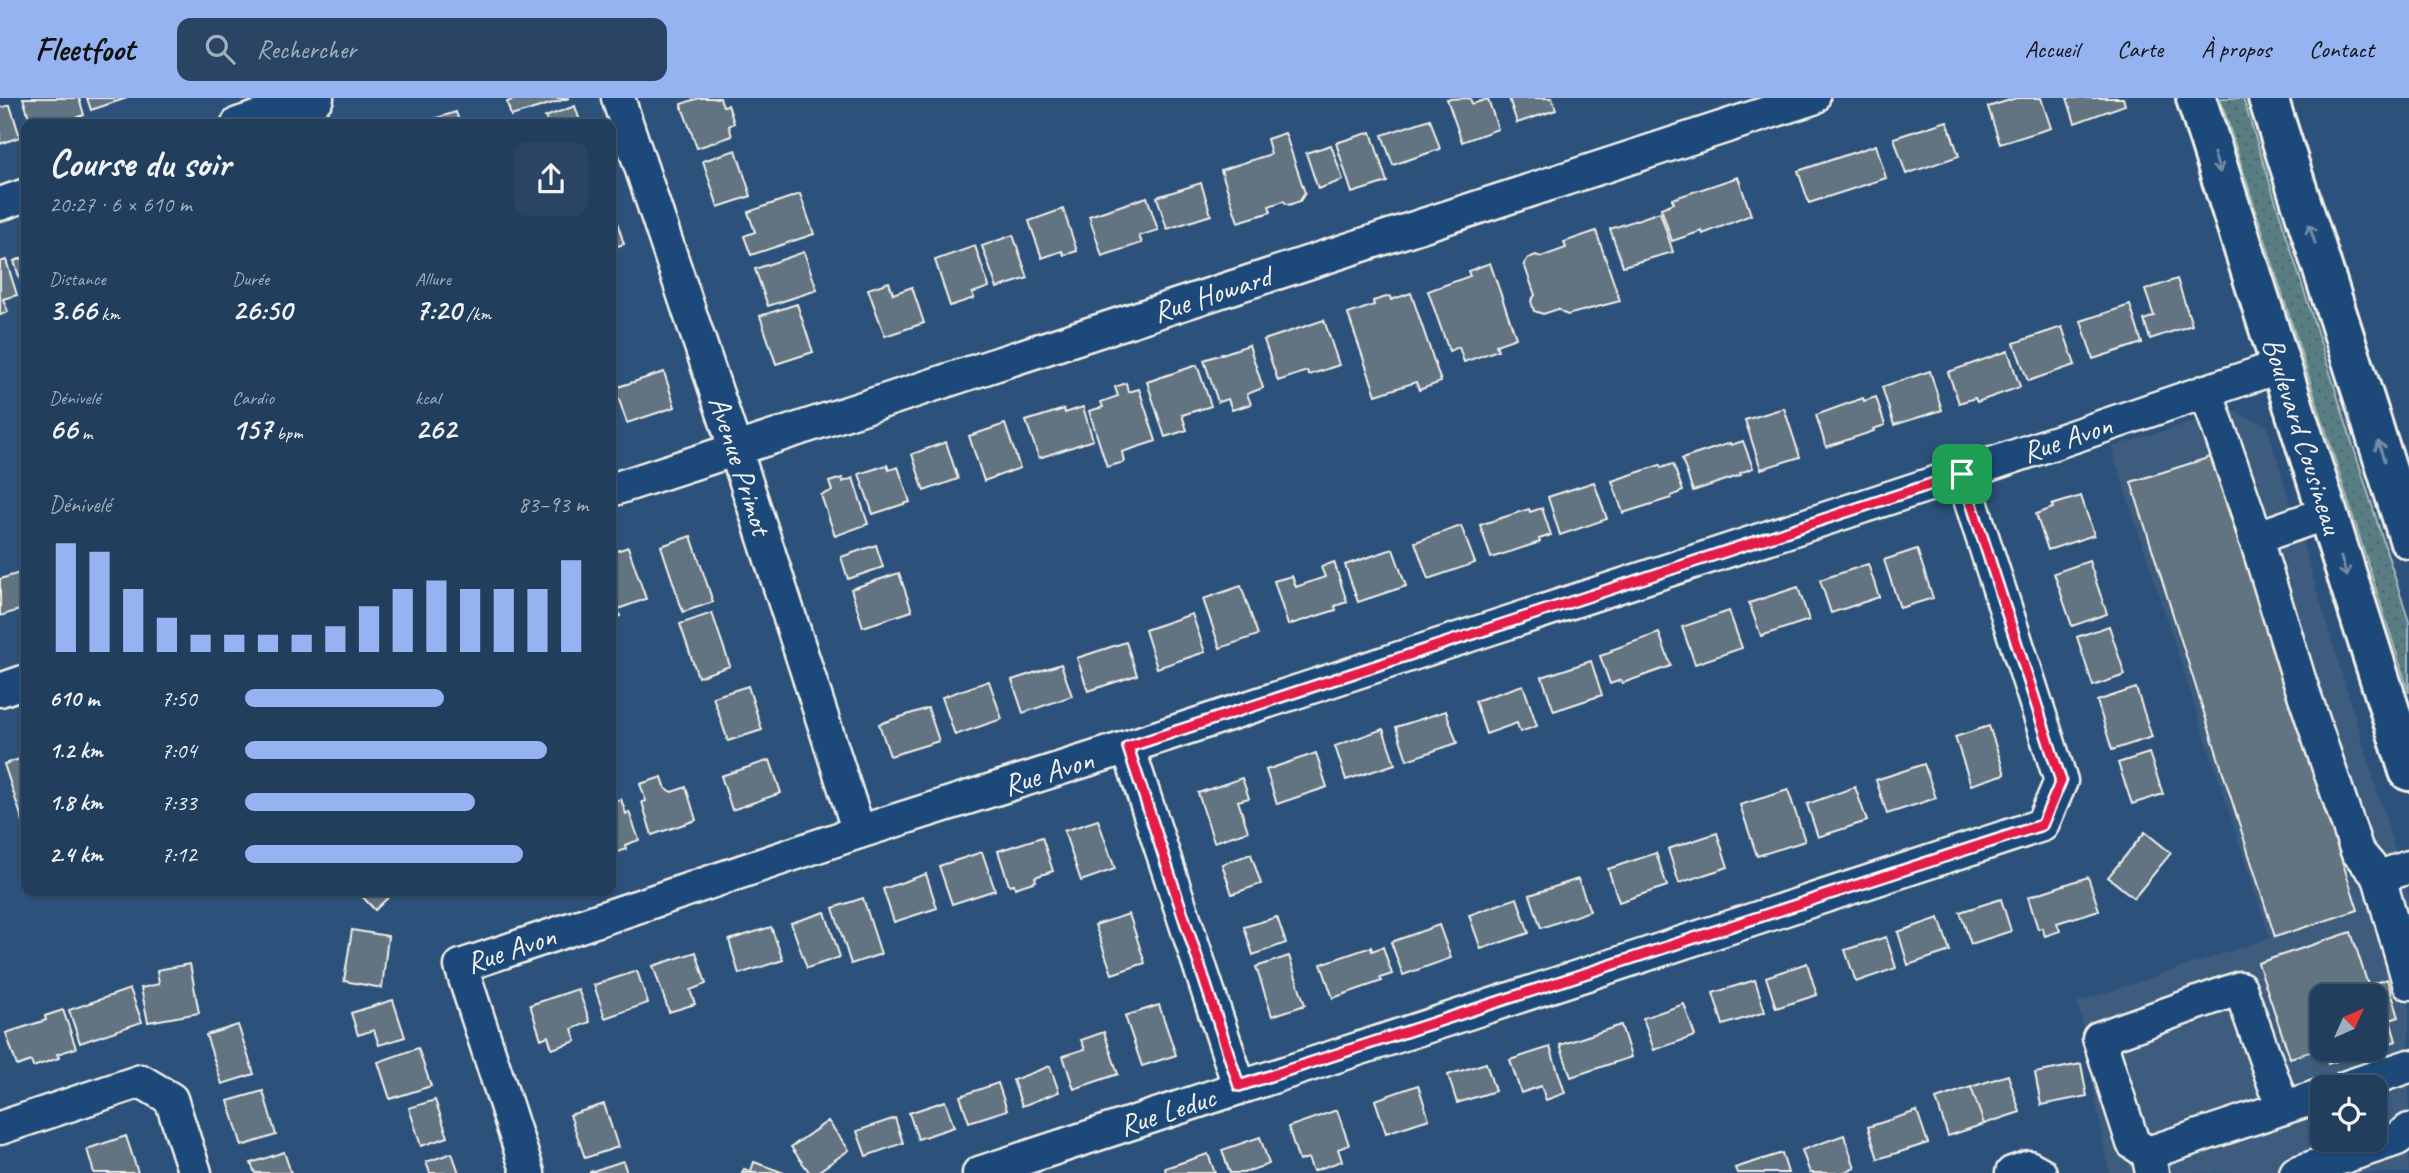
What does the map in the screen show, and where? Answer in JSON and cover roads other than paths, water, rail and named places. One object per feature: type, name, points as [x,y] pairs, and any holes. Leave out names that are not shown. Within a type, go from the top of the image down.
[{"type":"main road","name":"Boulevard Cousineau","points":[[2196,98],[2409,771]]},
{"type":"main road","points":[[2268,98],[2409,539]]},
{"type":"street","points":[[253,119],[317,98]]},
{"type":"street","name":"Avenue Primot","points":[[618,98],[859,832]]},
{"type":"street","name":"Rue Howard","points":[[616,487],[1813,98]]},
{"type":"street","points":[[0,204],[21,197]]},
{"type":"street","name":"Rue Avon","points":[[527,1173],[461,966],[859,832],[1128,747],[1962,474],[2281,366]]},
{"type":"street","points":[[2206,391],[2357,851],[2379,877],[2409,983]]},
{"type":"street","name":"Rue Leduc","points":[[979,1173],[2042,825],[2061,781],[1962,474]]},
{"type":"street","points":[[2255,538],[2327,513]]},
{"type":"street","points":[[0,690],[21,683]]},
{"type":"street","points":[[1128,747],[1239,1086]]},
{"type":"street","points":[[2379,877],[2409,867]]},
{"type":"street","points":[[2283,1108],[2240,988],[2099,1038],[2133,1143],[2150,1163],[2310,1099]]},
{"type":"street","points":[[2382,1075],[2409,1066]]},
{"type":"street","points":[[0,1128],[141,1081],[171,1098],[195,1173]]},
{"type":"street","points":[[2296,1173],[2403,1135]]}]
